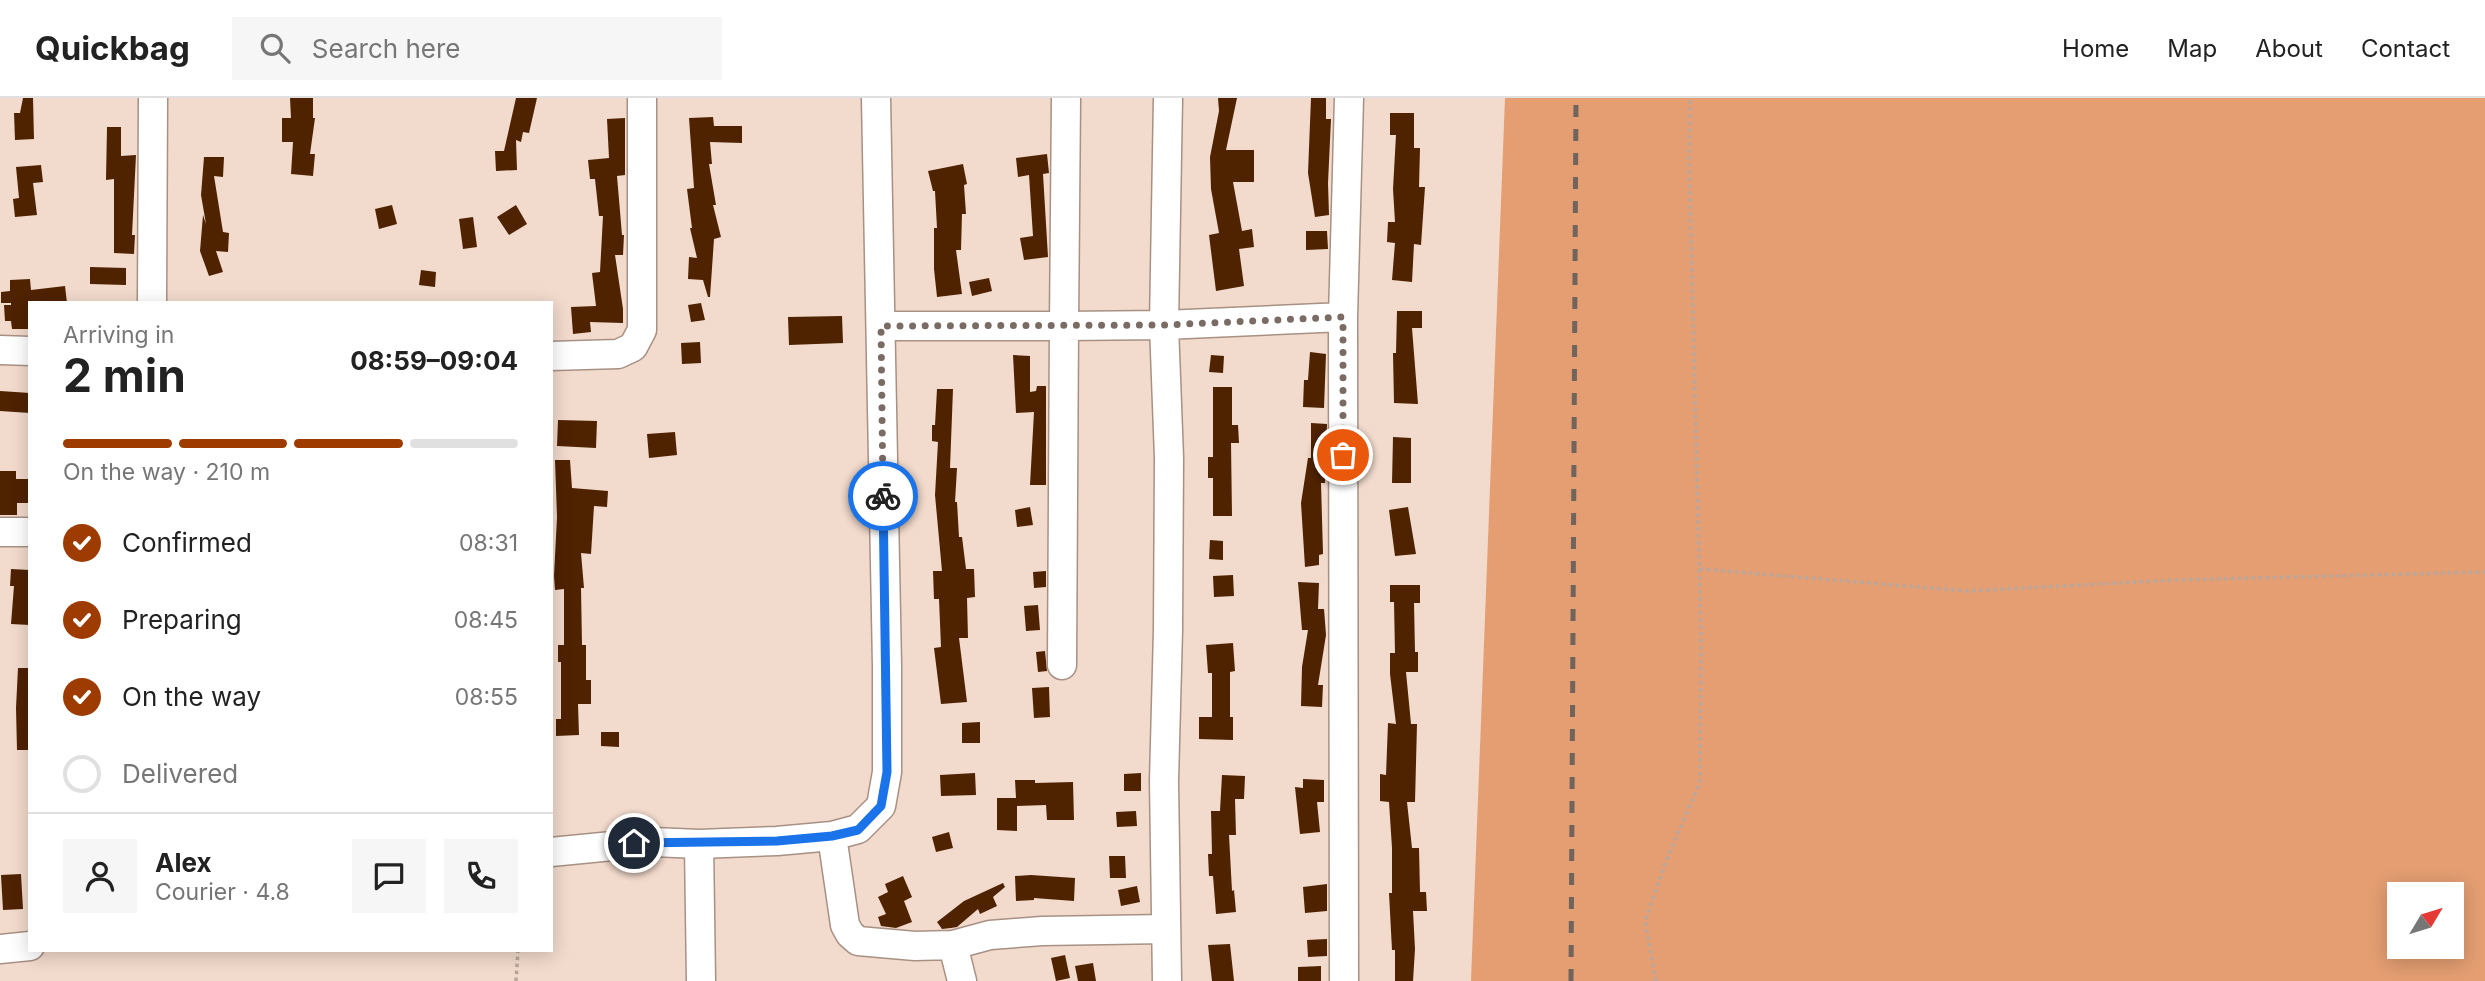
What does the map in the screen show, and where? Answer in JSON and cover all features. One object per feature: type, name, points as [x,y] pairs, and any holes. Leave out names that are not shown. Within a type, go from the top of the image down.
[{"type":"street","points":[[152,301],[153,98]]},
{"type":"street","points":[[553,356],[618,354],[633,348],[642,331],[642,98]]},
{"type":"street","points":[[553,852],[653,842],[699,844],[832,836],[858,830],[881,806],[887,772],[876,98]]},
{"type":"street","points":[[1062,665],[1066,98]]},
{"type":"street","points":[[1167,981],[1164,781],[1169,458],[1164,325],[1168,98]]},
{"type":"street","points":[[1344,981],[1343,317],[1349,98]]},
{"type":"street","points":[[881,326],[1164,325],[1343,317]]},
{"type":"street","points":[[0,350],[28,351]]},
{"type":"street","points":[[0,532],[28,532]]},
{"type":"street","points":[[832,836],[845,925],[858,941],[915,946],[953,945],[990,935],[1042,931],[1166,929]]},
{"type":"street","points":[[699,844],[701,981]]},
{"type":"street","points":[[953,945],[961,981]]},
{"type":"street","points":[[0,949],[28,946]]},
{"type":"path","points":[[1656,981],[1645,921],[1666,861],[1700,782],[1700,569],[1689,160],[1690,98]]},
{"type":"path","points":[[1700,569],[1967,591],[2175,580],[2485,572]]},
{"type":"path","points":[[516,981],[518,952]]},
{"type":"shaded area","points":[[1505,98],[2485,98],[2485,981],[1471,981]]},
{"type":"building","points":[[23,98],[33,98],[34,139],[15,140],[14,113],[20,113]]},
{"type":"building","points":[[290,98],[313,98],[315,118],[310,154],[315,154],[313,176],[291,174],[293,142],[282,142],[282,118],[291,118]]},
{"type":"building","points":[[516,98],[537,98],[529,133],[523,132],[521,142],[516,140],[517,170],[496,171],[495,151],[504,151]]},
{"type":"building","points":[[1218,98],[1237,98],[1226,150],[1254,150],[1254,182],[1233,182],[1242,231],[1252,229],[1254,247],[1239,249],[1244,286],[1216,291],[1209,235],[1219,233],[1211,189],[1210,157],[1219,111]]},
{"type":"building","points":[[1311,98],[1326,98],[1326,119],[1331,119],[1329,215],[1315,217],[1308,173]]},
{"type":"building","points":[[1390,113],[1414,113],[1414,148],[1420,148],[1419,187],[1425,187],[1421,245],[1414,244],[1412,282],[1392,280],[1395,243],[1387,242],[1388,222],[1395,222],[1393,189],[1396,135],[1390,135]]},
{"type":"building","points":[[713,117],[714,126],[742,126],[742,143],[710,142],[712,164],[709,164],[716,205],[713,205],[721,237],[714,239],[708,297],[703,280],[688,279],[689,257],[697,258],[690,228],[687,189],[694,188],[689,118]]},
{"type":"building","points":[[625,118],[625,175],[617,176],[624,235],[623,255],[615,255],[623,323],[590,322],[591,332],[573,334],[571,307],[596,306],[592,273],[600,272],[603,216],[599,216],[595,179],[590,179],[588,160],[609,158],[607,119]]},
{"type":"building","points":[[107,127],[121,127],[121,156],[136,155],[132,235],[135,235],[134,254],[114,253],[114,179],[106,180]]},
{"type":"building","points":[[1047,154],[1049,173],[1043,174],[1048,257],[1024,260],[1020,238],[1033,236],[1029,175],[1018,177],[1016,158]]},
{"type":"building","points":[[204,157],[224,157],[223,177],[214,176],[223,232],[229,233],[228,252],[216,251],[223,272],[209,276],[200,251],[203,215],[206,224],[201,195]]},
{"type":"building","points":[[963,164],[967,184],[964,185],[966,214],[962,214],[961,250],[956,250],[962,294],[937,297],[934,269],[934,228],[937,228],[935,191],[928,171]]},
{"type":"building","points":[[41,165],[43,182],[33,183],[37,215],[15,217],[13,199],[19,198],[16,167]]},
{"type":"building","points":[[392,205],[397,224],[379,229],[375,209]]},
{"type":"building","points":[[516,205],[527,224],[509,235],[497,217]]},
{"type":"building","points":[[473,217],[477,247],[463,249],[459,219]]},
{"type":"building","points":[[1306,231],[1327,231],[1328,249],[1306,250]]},
{"type":"building","points":[[90,267],[126,268],[126,285],[90,284]]},
{"type":"building","points":[[421,270],[436,272],[435,287],[419,285]]},
{"type":"building","points":[[989,278],[992,291],[972,296],[969,282]]},
{"type":"building","points":[[30,279],[31,290],[65,286],[67,301],[28,301],[28,329],[12,329],[11,321],[5,321],[4,305],[11,303],[1,303],[1,292],[10,291],[10,280]]},
{"type":"building","points":[[701,303],[705,320],[691,322],[688,305]]},
{"type":"building","points":[[1397,311],[1422,311],[1422,328],[1412,328],[1418,404],[1394,403],[1393,353],[1396,353]]},
{"type":"building","points":[[842,316],[843,343],[789,345],[788,317]]},
{"type":"building","points":[[700,342],[701,363],[682,364],[681,343]]},
{"type":"building","points":[[1310,352],[1326,354],[1324,408],[1303,407],[1304,380],[1308,380]]},
{"type":"building","points":[[1013,355],[1030,356],[1030,392],[1036,391],[1037,386],[1046,386],[1046,485],[1030,485],[1034,412],[1016,413]]},
{"type":"building","points":[[1211,355],[1224,356],[1223,373],[1209,372]]},
{"type":"building","points":[[1213,387],[1232,387],[1232,425],[1238,425],[1239,443],[1231,443],[1232,516],[1213,516],[1213,478],[1208,478],[1208,457],[1213,457]]},
{"type":"building","points":[[937,389],[953,389],[950,468],[957,468],[955,502],[959,537],[962,537],[966,569],[974,569],[975,597],[967,598],[968,638],[959,638],[967,702],[941,704],[934,648],[941,647],[939,599],[934,599],[933,571],[942,571],[935,495],[938,442],[932,441]]},
{"type":"building","points":[[0,391],[28,393],[28,413],[0,411]]},
{"type":"building","points":[[558,420],[597,421],[596,448],[557,446]]},
{"type":"building","points":[[1311,423],[1327,424],[1325,483],[1321,483],[1323,554],[1319,555],[1319,565],[1305,567],[1301,503],[1308,458],[1311,458]]},
{"type":"building","points":[[675,432],[677,455],[649,458],[647,434]]},
{"type":"building","points":[[1393,437],[1411,438],[1411,483],[1392,483]]},
{"type":"building","points":[[555,460],[570,460],[572,488],[608,491],[607,507],[594,506],[591,554],[581,553],[584,588],[581,588],[582,645],[586,645],[586,680],[591,680],[591,704],[578,704],[579,735],[556,736],[556,719],[561,719],[561,662],[558,662],[558,645],[564,645],[564,589],[555,590],[554,576],[557,517]]},
{"type":"building","points":[[0,471],[16,471],[16,479],[28,479],[28,503],[17,503],[17,515],[0,515]]},
{"type":"building","points":[[1030,507],[1033,525],[1017,527],[1015,510]]},
{"type":"building","points":[[1408,507],[1416,554],[1395,556],[1389,510]]},
{"type":"building","points":[[1210,540],[1223,541],[1223,560],[1209,559]]},
{"type":"building","points":[[11,569],[28,570],[28,625],[11,624],[14,586],[10,586]]},
{"type":"building","points":[[1046,571],[1046,587],[1034,588],[1033,572]]},
{"type":"building","points":[[1233,575],[1234,596],[1214,597],[1213,576]]},
{"type":"building","points":[[1298,582],[1319,583],[1318,609],[1324,609],[1326,635],[1318,685],[1323,685],[1322,707],[1301,706],[1302,667],[1308,630],[1302,630]]},
{"type":"building","points":[[1390,585],[1420,585],[1420,603],[1414,603],[1418,672],[1406,672],[1411,724],[1417,724],[1415,802],[1407,802],[1412,848],[1419,848],[1420,892],[1426,892],[1427,911],[1413,911],[1413,981],[1395,981],[1395,950],[1392,950],[1389,893],[1392,893],[1392,848],[1389,802],[1380,801],[1380,774],[1386,775],[1388,723],[1396,724],[1390,674],[1390,653],[1395,653],[1394,602],[1390,602]]},
{"type":"building","points":[[1038,605],[1040,630],[1026,631],[1024,606]]},
{"type":"building","points":[[1233,643],[1235,671],[1230,672],[1230,717],[1233,717],[1233,740],[1199,739],[1199,717],[1212,717],[1212,673],[1208,673],[1206,645]]},
{"type":"building","points":[[1045,651],[1047,671],[1038,672],[1036,652]]},
{"type":"building","points":[[18,668],[28,668],[28,750],[17,750]]},
{"type":"building","points":[[1049,687],[1050,717],[1034,718],[1032,688]]},
{"type":"building","points":[[980,722],[980,743],[962,743],[962,723]]},
{"type":"building","points":[[601,732],[619,732],[619,747],[601,746]]},
{"type":"building","points":[[975,773],[976,795],[941,796],[940,775]]},
{"type":"building","points":[[1141,773],[1141,791],[1124,791],[1124,774]]},
{"type":"building","points":[[1222,775],[1245,776],[1244,799],[1235,799],[1236,835],[1229,835],[1236,912],[1216,914],[1208,854],[1212,854],[1211,811],[1220,811]]},
{"type":"building","points":[[1303,779],[1324,780],[1324,802],[1317,802],[1320,832],[1300,834],[1295,787],[1303,788]]},
{"type":"building","points":[[1015,780],[1035,780],[1035,783],[1073,782],[1074,820],[1047,820],[1046,805],[1017,806],[1017,831],[997,830],[997,798],[1016,798]]},
{"type":"building","points":[[1136,811],[1137,826],[1117,827],[1116,812]]},
{"type":"building","points":[[949,832],[953,848],[936,852],[932,837]]},
{"type":"building","points":[[1109,856],[1125,856],[1126,878],[1110,878]]},
{"type":"building","points":[[21,874],[23,909],[3,910],[1,875]]},
{"type":"building","points":[[903,876],[912,897],[904,901],[912,922],[896,928],[881,926],[878,917],[886,914],[878,897],[888,892],[885,884]]},
{"type":"building","points":[[1015,876],[1075,878],[1074,901],[1034,898],[1016,901]]},
{"type":"building","points":[[1003,883],[1005,887],[993,897],[997,906],[980,914],[978,909],[957,927],[942,929],[937,922],[964,901]]},
{"type":"building","points":[[1327,884],[1327,911],[1305,913],[1303,887]]},
{"type":"building","points":[[1137,886],[1140,902],[1121,906],[1118,890]]},
{"type":"building","points":[[1327,939],[1327,956],[1308,957],[1307,940]]},
{"type":"building","points":[[1230,944],[1234,981],[1212,981],[1208,945]]},
{"type":"building","points":[[1065,955],[1070,978],[1056,981],[1051,958]]},
{"type":"building","points":[[1093,963],[1096,981],[1078,981],[1075,966]]},
{"type":"building","points":[[1321,966],[1321,981],[1298,981],[1298,967]]},
{"type":"railway","points":[[1571,981],[1576,98]]},
{"type":"way so far","points":[[883,496],[881,326],[1164,325],[1343,317],[1343,455]]},
{"type":"route","points":[[634,843],[699,844],[832,836],[858,830],[881,806],[887,772],[883,496]]}]
